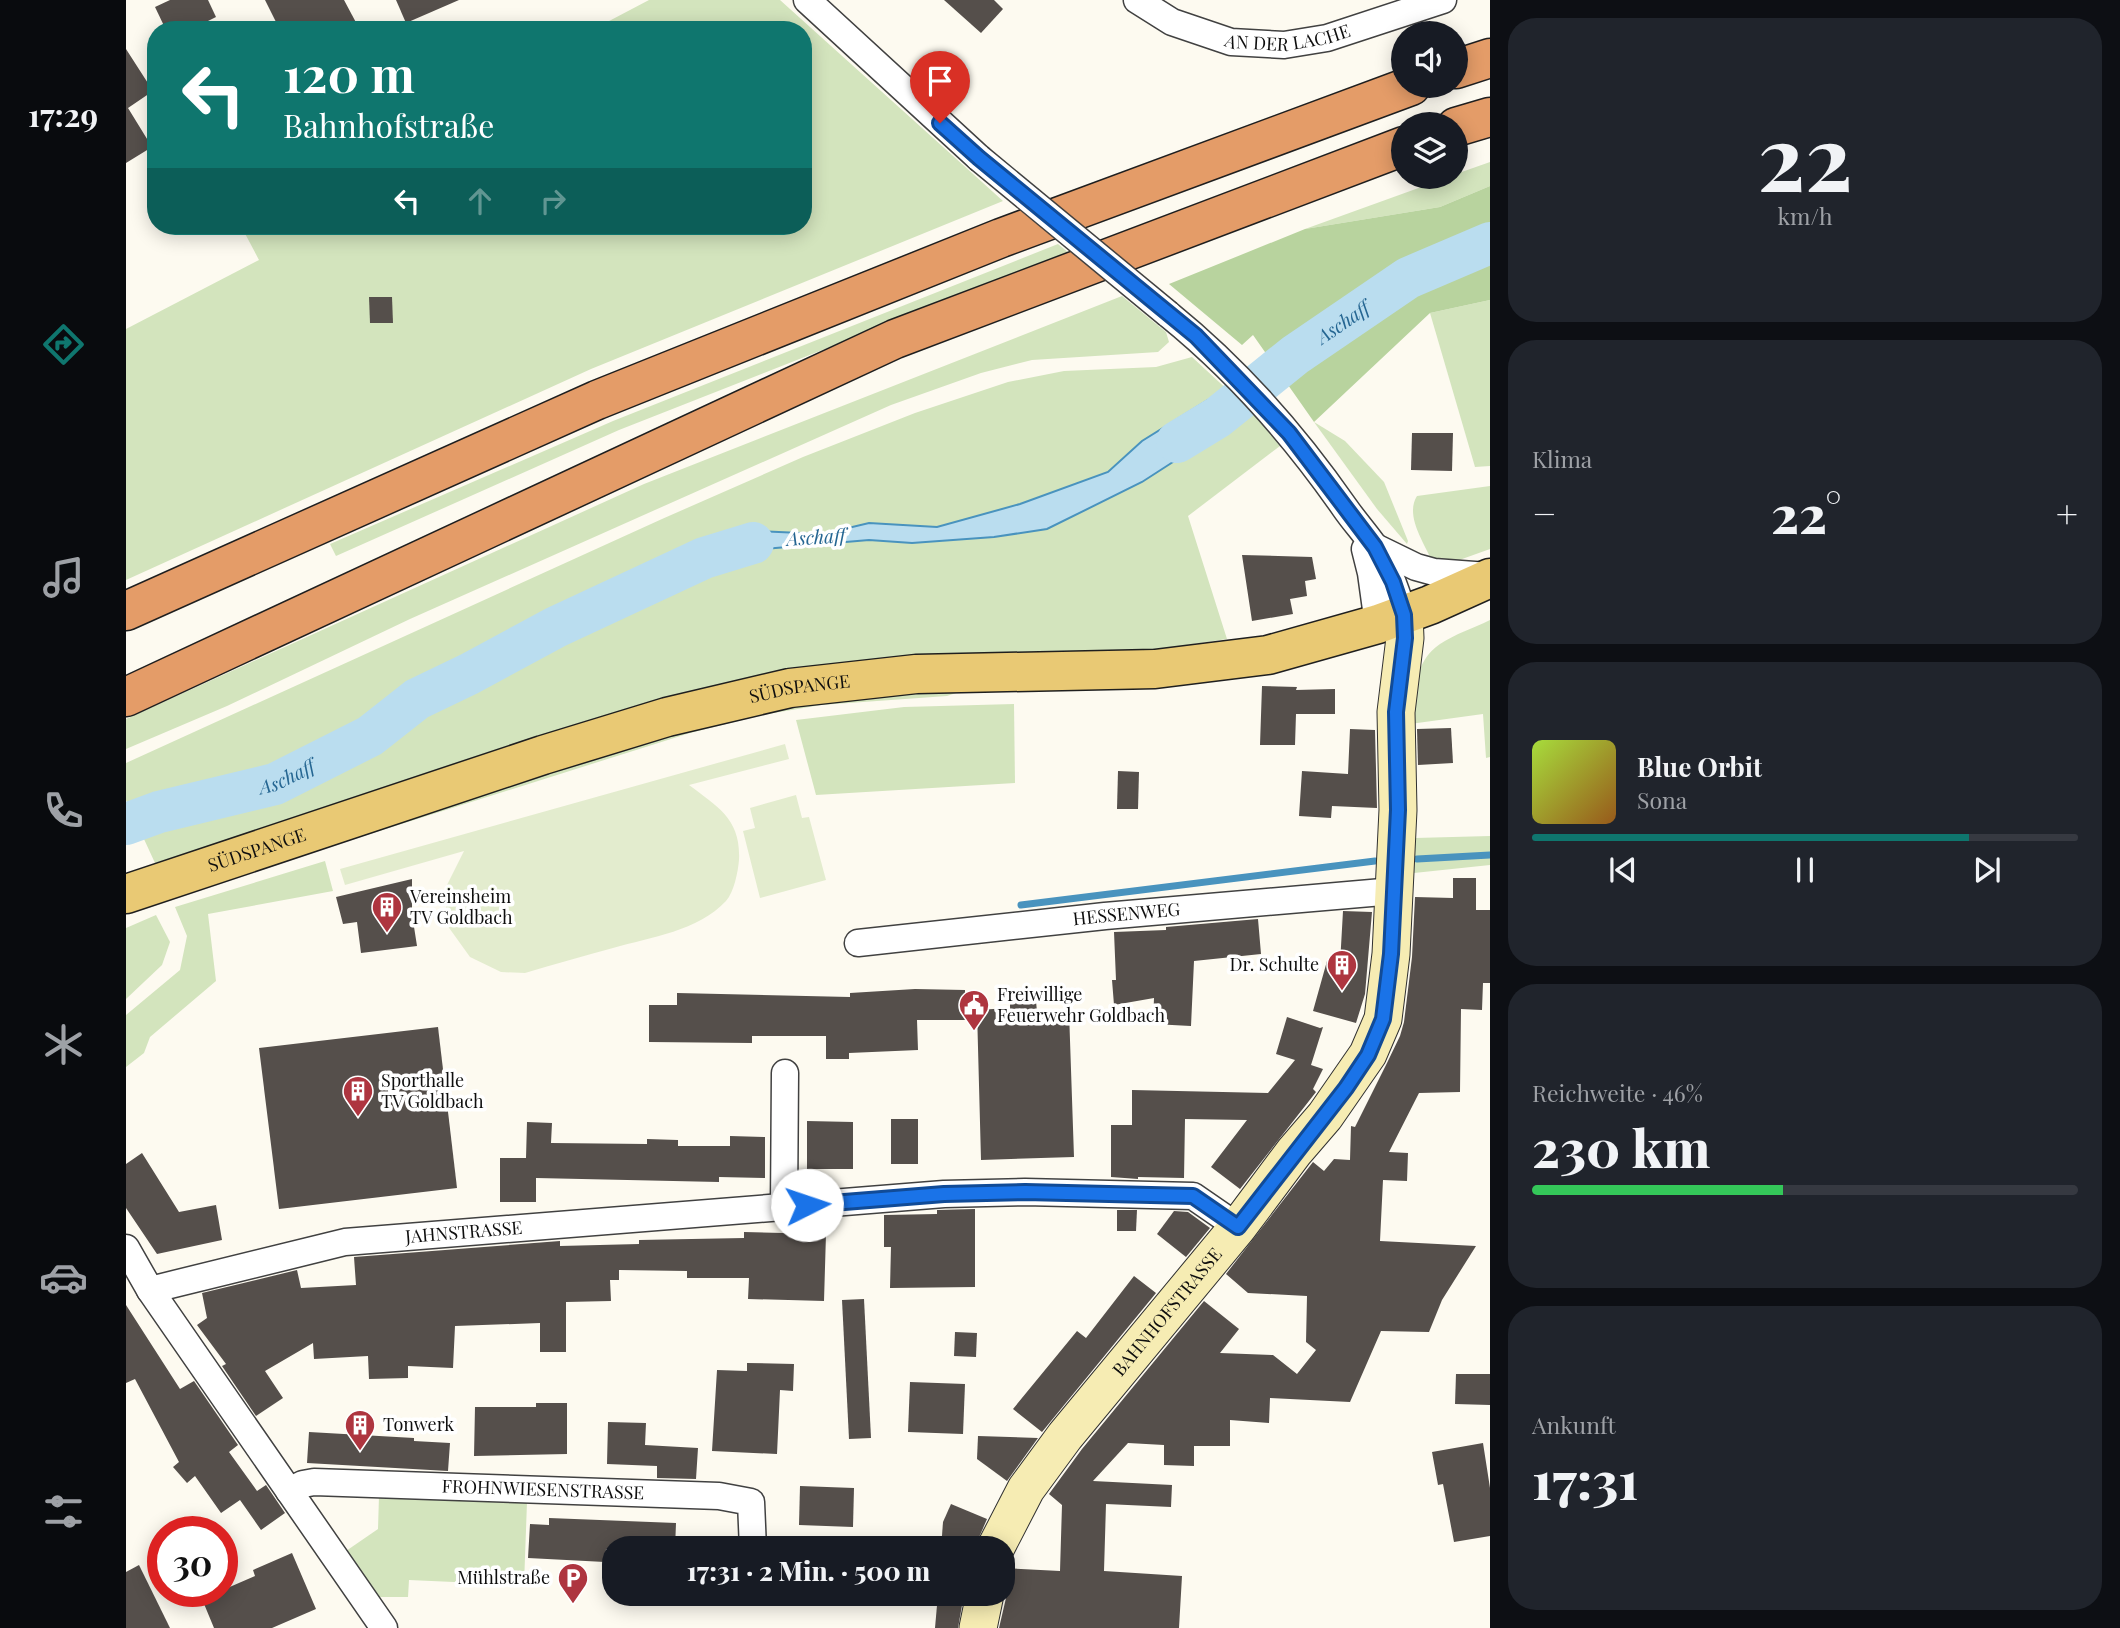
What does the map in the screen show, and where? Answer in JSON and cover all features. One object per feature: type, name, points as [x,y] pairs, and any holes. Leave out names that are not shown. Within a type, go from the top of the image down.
[{"type":"highway","points":[[1468,65],[1490,58]]},
{"type":"highway","points":[[126,611],[597,400],[1001,238],[1391,93]]},
{"type":"highway","points":[[1468,123],[1490,117]]},
{"type":"highway","points":[[126,698],[895,339],[1391,151]]},
{"type":"main road","name":"SÜDSPANGE","points":[[126,894],[543,755],[667,717],[790,688],[915,674],[1155,669],[1268,654],[1391,619],[1490,577]]},
{"type":"street","name":"BAHNHOFSTRASSE","points":[[807,0],[979,158],[1196,336],[1289,433],[1375,547],[1393,582],[1391,619]]},
{"type":"street","name":"AN DER LACHE","points":[[1138,0],[1172,22],[1231,42],[1284,45],[1327,38],[1443,0]]},
{"type":"street","name":"BAHNHOFSTRASSE","points":[[1002,1536],[1026,1489],[1065,1436],[1238,1227],[1325,1116],[1368,1055],[1383,1019],[1391,954],[1398,810],[1396,712],[1405,638],[1391,619],[1371,573],[1356,524]]},
{"type":"street","name":"BAHNHOFSTRASSE","points":[[1375,547],[1416,567],[1434,572],[1490,577]]},
{"type":"street","name":"HESSENWEG","points":[[858,943],[1105,916],[1394,891]]},
{"type":"street","points":[[784,1207],[785,1073]]},
{"type":"street","name":"JAHNSTRASSE","points":[[150,1290],[345,1242],[944,1194],[1025,1192],[1193,1196],[1238,1227]]},
{"type":"street","points":[[126,1248],[150,1290],[384,1628]]},
{"type":"street","name":"FROHNWIESENSTRASSE","points":[[289,1490],[314,1482],[719,1496],[751,1502],[752,1536]]},
{"type":"street","points":[[978,1628],[983,1606]]},
{"type":"green space","points":[[649,0],[780,0],[803,21],[609,21]]},
{"type":"green space","points":[[812,29],[1003,201],[591,369],[126,580],[126,329],[259,260],[246,235],[812,235]]},
{"type":"green space","points":[[1490,162],[1490,186],[1440,207],[1305,229],[1416,189],[1468,189],[1468,170]]},
{"type":"green space","points":[[1490,186],[1490,300],[1430,313],[1314,422],[1253,335],[1242,345],[1169,284],[1305,229],[1440,207]]},
{"type":"green space","points":[[1058,244],[1069,253],[619,430],[336,556],[330,544],[613,421]]},
{"type":"green space","points":[[1122,296],[1166,332],[1169,342],[1158,352],[1032,360],[981,373],[891,405],[410,619],[227,706],[126,749],[126,719],[644,484]]},
{"type":"green space","points":[[1490,300],[1490,466],[1475,467],[1430,313]]},
{"type":"green space","points":[[1192,357],[1259,419],[1280,446],[1188,516],[1227,639],[1121,655],[899,660],[155,863],[126,800],[126,763],[803,457],[915,413],[1008,382],[1064,371],[1156,367]],"holes":[[[1142,441],[1047,529],[912,543],[869,540],[764,549],[719,561],[679,557],[757,531],[823,534],[869,523],[937,527],[1020,504],[1108,472]]]},
{"type":"green space","points":[[1314,422],[1345,441],[1384,482],[1407,544],[1377,509]]},
{"type":"green space","points":[[1490,486],[1490,549],[1451,563],[1431,559],[1414,520],[1414,503],[1417,496]]},
{"type":"green space","points":[[1490,620],[1490,757],[1486,758],[1483,714],[1410,724],[1416,680],[1431,651],[1446,640]]},
{"type":"green space","points":[[954,689],[956,693],[947,696],[821,705],[762,715],[690,733],[173,896],[685,727],[758,710]]},
{"type":"green space","points":[[1014,704],[1015,783],[816,795],[796,720],[904,707]]},
{"type":"green space","points":[[785,744],[789,759],[689,785],[726,815],[732,824],[739,846],[737,876],[729,897],[715,911],[688,926],[658,936],[525,973],[501,972],[470,957],[447,925],[445,889],[464,851],[345,885],[340,869]]},
{"type":"green space","points":[[796,795],[802,818],[809,817],[826,880],[760,898],[743,831],[755,828],[750,808]]},
{"type":"green space","points":[[1490,836],[1490,865],[1414,873],[1415,838]]},
{"type":"green space","points":[[325,861],[333,891],[208,914],[216,981],[150,1037],[144,1053],[126,1067],[126,1015],[180,970],[187,936],[175,907]]},
{"type":"green space","points":[[156,915],[170,942],[162,965],[126,999],[126,928]]},
{"type":"green space","points":[[379,1496],[527,1502],[524,1585],[409,1580],[408,1597],[375,1597],[346,1551],[378,1529]]},
{"type":"water","points":[[1208,400],[1238,420],[1142,482],[1047,529],[994,537],[912,543],[869,540],[764,549],[719,561],[677,557],[757,531],[823,534],[869,523],[937,527],[1020,504],[1108,472],[1142,441]]},
{"type":"building","points":[[170,0],[208,0],[216,17],[208,21],[162,21],[155,7]]},
{"type":"building","points":[[265,0],[344,0],[355,21],[276,21]]},
{"type":"building","points":[[396,0],[459,0],[411,21],[405,21]]},
{"type":"building","points":[[944,0],[994,0],[1003,9],[981,33]]},
{"type":"building","points":[[126,49],[147,82],[147,95],[128,108],[147,139],[147,150],[126,163]]},
{"type":"building","points":[[369,297],[392,297],[393,323],[370,323]]},
{"type":"building","points":[[1412,433],[1453,433],[1452,471],[1411,470]]},
{"type":"building","points":[[1242,555],[1312,557],[1316,579],[1305,581],[1307,596],[1290,599],[1293,614],[1252,621]]},
{"type":"building","points":[[1262,686],[1297,687],[1296,690],[1335,689],[1335,714],[1296,714],[1295,745],[1260,745]]},
{"type":"building","points":[[1451,728],[1453,763],[1418,765],[1417,729]]},
{"type":"building","points":[[1350,729],[1375,730],[1377,808],[1332,806],[1331,818],[1299,816],[1302,771],[1348,774]]},
{"type":"building","points":[[1118,771],[1139,772],[1138,809],[1117,809]]},
{"type":"building","points":[[1453,878],[1476,878],[1476,910],[1490,910],[1490,983],[1483,983],[1482,1010],[1461,1009],[1460,1092],[1419,1093],[1389,1152],[1408,1153],[1407,1181],[1383,1180],[1380,1241],[1476,1246],[1442,1300],[1429,1332],[1381,1331],[1350,1402],[1270,1398],[1269,1423],[1230,1420],[1230,1446],[1194,1446],[1194,1466],[1164,1465],[1164,1445],[1128,1443],[1093,1481],[1172,1485],[1171,1507],[1106,1504],[1104,1571],[1182,1576],[1179,1628],[999,1628],[1004,1606],[1015,1606],[1015,1569],[1060,1571],[1062,1505],[1049,1494],[1082,1449],[1204,1301],[1239,1329],[1220,1353],[1273,1355],[1297,1374],[1316,1350],[1306,1342],[1307,1296],[1248,1293],[1226,1274],[1313,1162],[1324,1171],[1334,1159],[1350,1160],[1351,1126],[1355,1127],[1400,1036],[1404,1022],[1412,957],[1415,897],[1453,898]]},
{"type":"building","points":[[412,879],[412,914],[417,946],[361,953],[357,922],[343,924],[336,897]]},
{"type":"building","points":[[1343,911],[1372,912],[1365,994],[1356,1023],[1313,1011],[1327,961],[1340,964]]},
{"type":"building","points":[[1258,919],[1261,954],[1194,961],[1191,1026],[1153,1024],[1154,998],[1114,1005],[1114,932],[1166,930],[1166,927]]},
{"type":"building","points":[[915,989],[965,990],[965,1020],[917,1020],[918,1050],[849,1053],[849,1059],[826,1059],[826,1036],[752,1036],[752,1043],[649,1042],[649,1005],[677,1005],[677,993],[850,997],[850,993]]},
{"type":"building","points":[[1036,1001],[1037,1012],[1069,1011],[1074,1157],[981,1160],[977,1010],[1010,1008],[1010,1002]]},
{"type":"building","points":[[1287,1017],[1323,1027],[1311,1065],[1323,1069],[1313,1089],[1316,1092],[1240,1189],[1211,1167],[1247,1120],[1185,1119],[1184,1178],[1111,1177],[1111,1125],[1132,1125],[1132,1090],[1268,1093],[1295,1060],[1276,1054]]},
{"type":"building","name":"Sporthalle TV Goldbach","points":[[438,1027],[457,1188],[279,1209],[259,1048]]},
{"type":"building","points":[[891,1119],[918,1119],[918,1164],[891,1164]]},
{"type":"building","points":[[807,1121],[853,1122],[853,1169],[807,1169]]},
{"type":"building","points":[[527,1122],[552,1123],[551,1143],[647,1144],[647,1139],[678,1140],[678,1146],[730,1146],[730,1136],[765,1137],[765,1178],[719,1177],[719,1182],[536,1178],[536,1202],[500,1202],[500,1158],[526,1158]]},
{"type":"building","points":[[142,1153],[179,1212],[216,1205],[222,1240],[157,1254],[126,1208],[126,1164]]},
{"type":"building","points":[[975,1209],[975,1287],[890,1288],[891,1247],[884,1247],[884,1215],[937,1214],[937,1210]]},
{"type":"building","points":[[1117,1210],[1137,1210],[1136,1231],[1117,1231]]},
{"type":"building","points":[[1174,1211],[1188,1212],[1210,1228],[1186,1257],[1157,1234]]},
{"type":"building","points":[[744,1232],[826,1234],[824,1301],[748,1299],[749,1278],[687,1278],[687,1271],[619,1270],[619,1280],[610,1280],[611,1301],[566,1302],[566,1352],[540,1352],[540,1323],[455,1326],[453,1368],[408,1366],[408,1378],[369,1379],[368,1356],[314,1359],[313,1343],[265,1371],[283,1398],[256,1416],[222,1366],[226,1364],[197,1325],[207,1318],[202,1293],[297,1270],[301,1288],[356,1285],[354,1257],[560,1241],[560,1246],[639,1244],[639,1240],[744,1238]]},
{"type":"building","points":[[1134,1276],[1156,1293],[1042,1432],[1013,1409],[1077,1331],[1086,1338]]},
{"type":"building","points":[[864,1299],[871,1438],[849,1439],[842,1300]]},
{"type":"building","points":[[126,1305],[180,1389],[194,1381],[238,1445],[229,1452],[257,1491],[266,1485],[285,1513],[261,1530],[240,1500],[221,1513],[195,1476],[187,1483],[173,1467],[179,1462],[135,1379],[126,1383]]},
{"type":"building","points":[[955,1332],[977,1333],[976,1357],[954,1356]]},
{"type":"building","points":[[747,1363],[794,1364],[793,1391],[780,1390],[777,1454],[712,1451],[717,1370],[747,1371]]},
{"type":"building","points":[[1456,1374],[1490,1374],[1490,1405],[1455,1404]]},
{"type":"building","points":[[910,1382],[965,1384],[963,1434],[908,1432]]},
{"type":"building","points":[[536,1403],[567,1403],[567,1454],[474,1456],[475,1407],[536,1407]]},
{"type":"building","points":[[608,1422],[646,1423],[645,1445],[698,1448],[696,1479],[657,1478],[657,1466],[607,1464]]},
{"type":"building","name":"Tonwerk","points":[[309,1432],[414,1438],[414,1441],[450,1443],[448,1471],[307,1463]]},
{"type":"building","points":[[978,1436],[1038,1438],[1007,1481],[977,1459]]},
{"type":"building","points":[[1483,1443],[1490,1488],[1490,1536],[1454,1542],[1443,1484],[1438,1485],[1432,1452]]},
{"type":"building","points":[[800,1486],[854,1488],[853,1527],[799,1525]]},
{"type":"building","points":[[951,1504],[987,1519],[980,1536],[942,1536],[943,1522]]},
{"type":"building","points":[[549,1518],[676,1523],[676,1536],[602,1536],[602,1562],[528,1558],[530,1524],[549,1525]]},
{"type":"building","points":[[292,1553],[316,1609],[272,1628],[214,1628],[205,1607],[238,1607],[238,1583],[255,1576],[253,1570]]},
{"type":"building","points":[[139,1565],[147,1581],[147,1607],[160,1607],[170,1628],[126,1628],[126,1572]]},
{"type":"building","points":[[937,1606],[962,1606],[958,1628],[935,1628]]},
{"type":"waterway","name":"Aschaff","points":[[1177,442],[1218,417],[1295,355],[1408,278],[1490,243]]},
{"type":"waterway","name":"Aschaff","points":[[126,824],[159,812],[275,784],[370,736],[417,699],[556,627],[704,558],[753,543]]},
{"type":"waterway","points":[[1417,859],[1490,855]]},
{"type":"waterway","points":[[1021,905],[1375,861]]},
{"type":"place","name":"Vereinsheim TV Goldbach","points":[[387,934]]},
{"type":"place","name":"Dr. Schulte","points":[[1342,992]]},
{"type":"place","name":"Freiwillige Feuerwehr Goldbach","points":[[974,1032]]},
{"type":"place","name":"Sporthalle TV Goldbach","points":[[358,1118]]},
{"type":"place","name":"Tonwerk","points":[[360,1452]]},
{"type":"place","name":"Mühlstraße","points":[[573,1605]]},
{"type":"route","points":[[807,1205],[944,1194],[1025,1192],[1193,1196],[1238,1227],[1325,1116],[1368,1055],[1383,1019],[1389,975],[1398,810],[1396,712],[1405,638],[1404,615],[1382,560],[1289,433],[1196,336],[940,123]]}]
